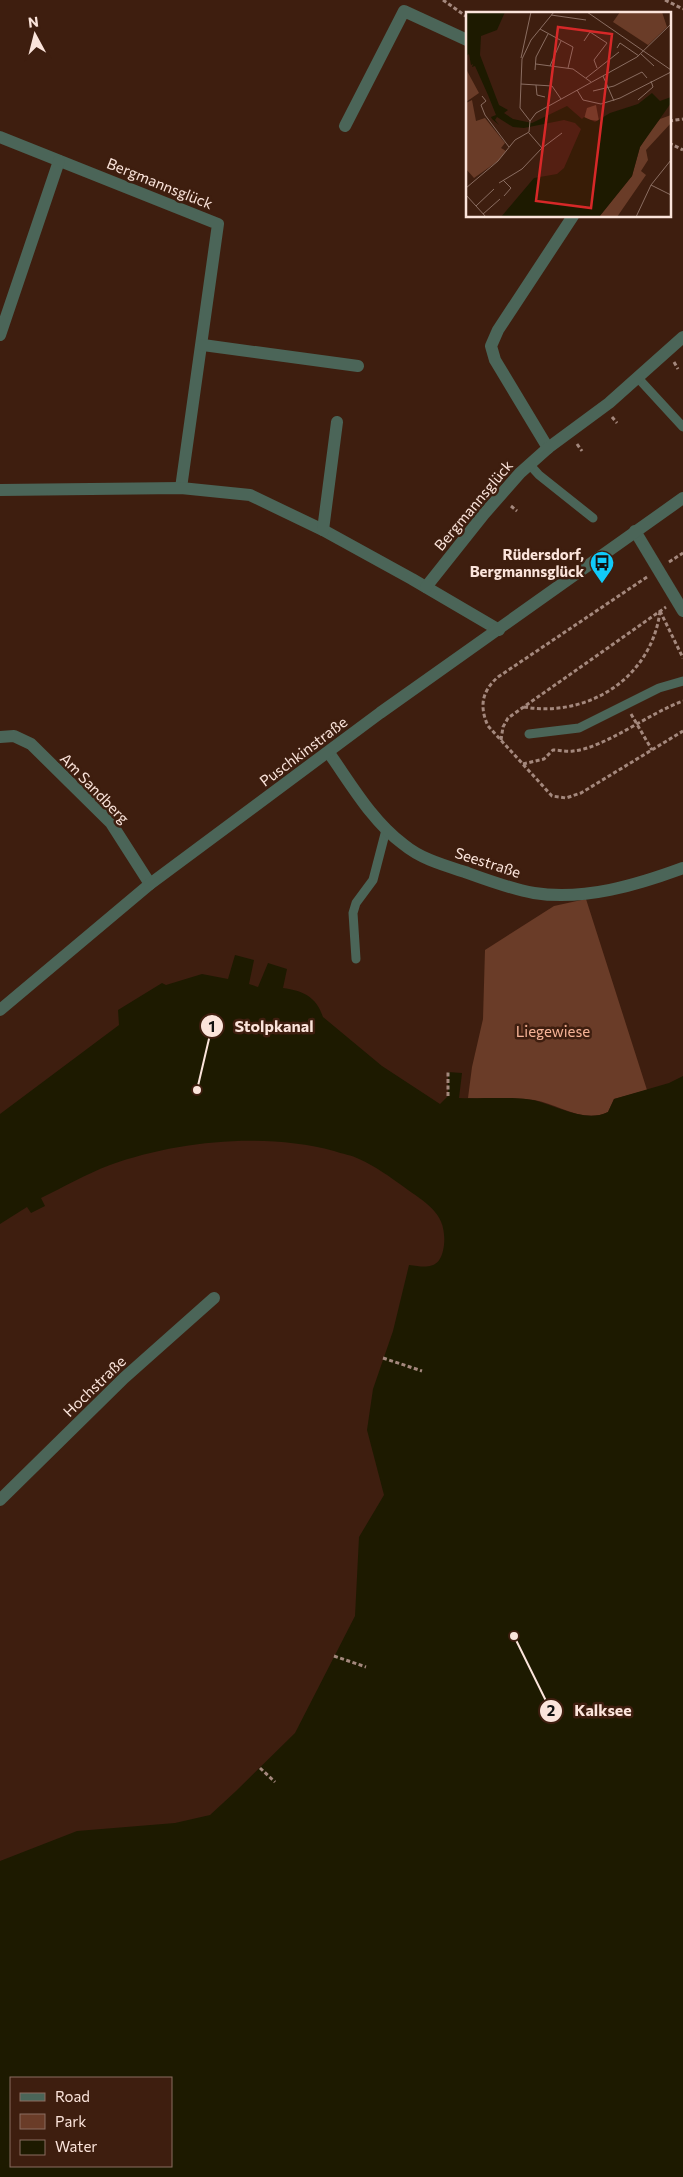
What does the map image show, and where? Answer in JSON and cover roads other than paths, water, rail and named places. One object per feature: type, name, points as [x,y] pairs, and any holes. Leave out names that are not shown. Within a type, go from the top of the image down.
[{"type":"street","points":[[346,126],[404,11],[466,40]]},
{"type":"street","name":"Bergmannsglück","points":[[0,137],[218,224],[181,488]]},
{"type":"street","points":[[0,335],[59,161]]},
{"type":"street","points":[[548,448],[495,360],[491,346],[498,330],[572,218]]},
{"type":"street","name":"Bergmannsglück","points":[[426,587],[484,514],[529,464],[609,403],[683,337]]},
{"type":"street","points":[[202,345],[358,366]]},
{"type":"street","points":[[323,530],[337,422]]},
{"type":"street","points":[[0,490],[181,488],[250,495],[323,530],[499,630]]},
{"type":"street","name":"Puschkinstraße","points":[[0,1010],[150,884],[329,753],[380,713],[683,498]]},
{"type":"street","points":[[635,531],[683,611]]},
{"type":"street","name":"Am Sandberg","points":[[0,737],[14,736],[31,744],[111,823],[150,884]]},
{"type":"street","name":"Seestraße","points":[[329,753],[386,830],[403,845],[425,859],[534,893],[559,895],[592,893],[648,881],[683,868]]},
{"type":"street","name":"Hochstraße","points":[[0,1500],[124,1378],[214,1298]]},
{"type":"lane","points":[[638,378],[683,427]]},
{"type":"lane","points":[[529,464],[539,475],[593,518]]},
{"type":"lane","points":[[529,734],[579,728],[659,688],[683,681]]},
{"type":"lane","points":[[356,959],[353,914],[356,902],[374,880],[386,830]]},
{"type":"water","points":[[235,955],[254,960],[249,984],[258,987],[268,963],[287,969],[283,988],[303,993],[313,999],[323,1017],[382,1066],[440,1104],[448,1096],[448,1072],[462,1073],[459,1098],[529,1099],[572,1113],[591,1116],[608,1112],[614,1099],[669,1083],[683,1076],[683,2177],[0,2177],[0,1861],[77,1831],[175,1823],[210,1815],[295,1733],[355,1616],[359,1537],[384,1495],[367,1430],[373,1389],[393,1331],[409,1265],[422,1267],[437,1263],[444,1245],[442,1225],[434,1210],[377,1168],[356,1158],[334,1151],[307,1145],[279,1142],[221,1142],[192,1145],[136,1157],[84,1176],[41,1198],[45,1206],[31,1213],[27,1207],[0,1224],[0,1114],[119,1025],[118,1010],[162,983],[166,985],[202,974],[228,979]]},
{"type":"place","name":"Rüdersdorf, Bergmannsglück","points":[[602,584]]},
{"type":"place","name":"Stolpkanal","points":[[197,1090]]},
{"type":"place","name":"Kalksee","points":[[514,1636]]},
{"type":"park label","name":"Liegewiese","points":[[553,1031]]}]
